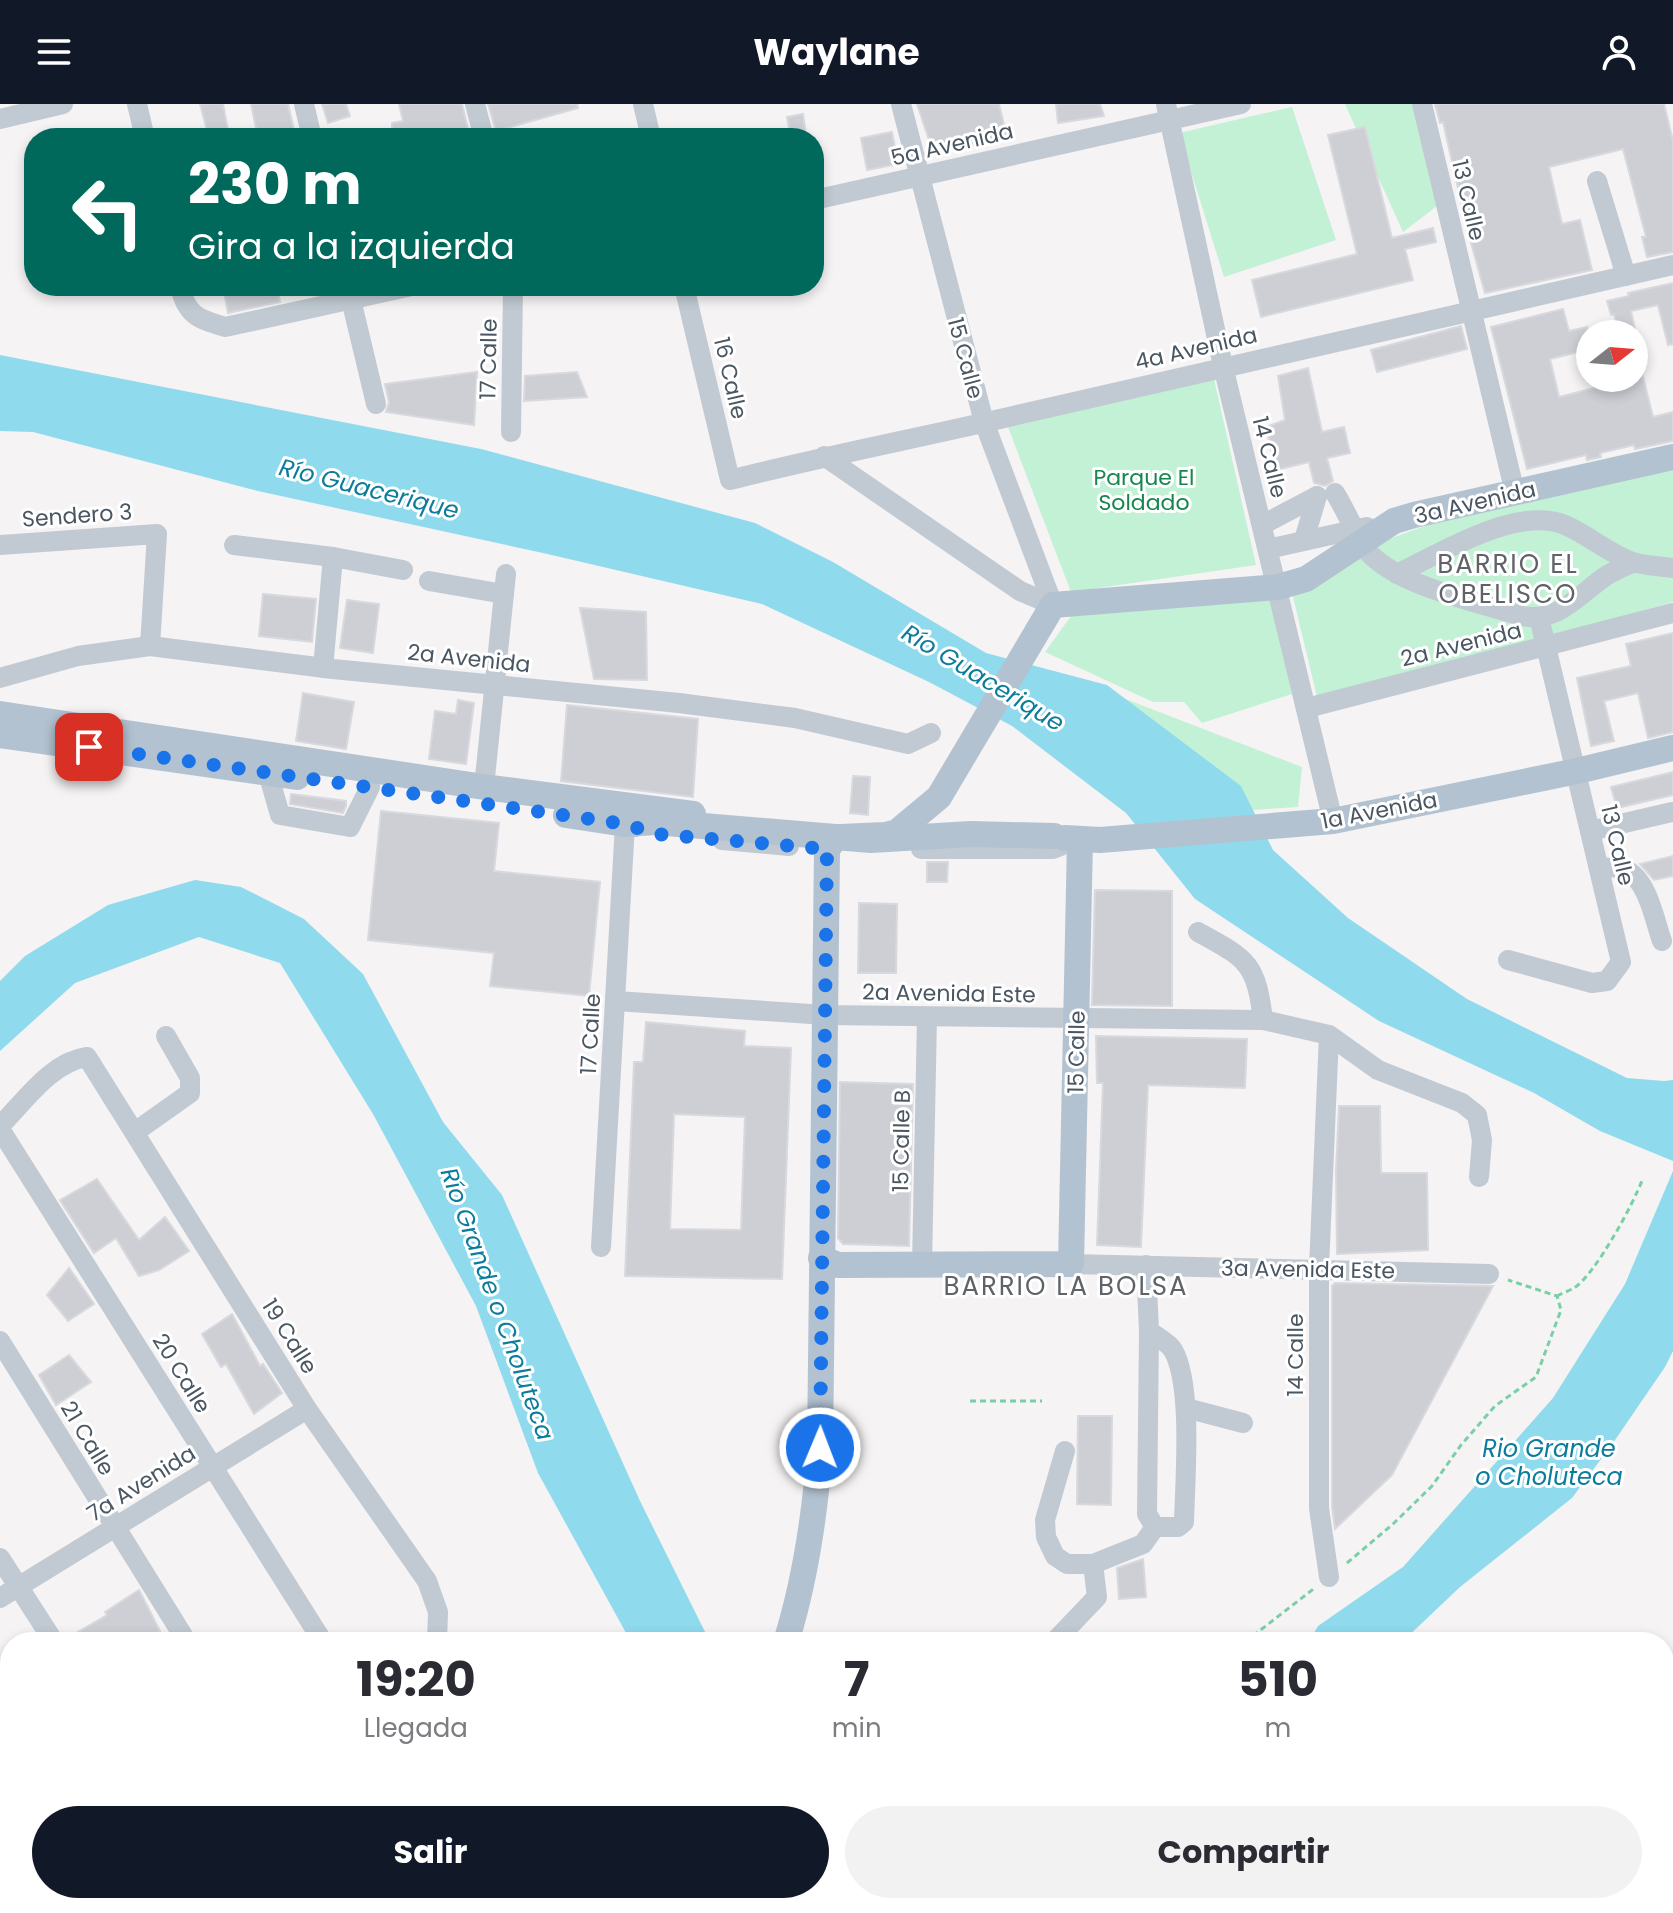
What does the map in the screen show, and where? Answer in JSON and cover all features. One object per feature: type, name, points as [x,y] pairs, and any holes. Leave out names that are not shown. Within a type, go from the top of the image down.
[{"type":"main road","name":"3a Avenida","points":[[1046,616],[1278,587],[1306,579],[1359,537],[1394,521],[1673,457]]},
{"type":"main road","points":[[789,1632],[806,1567],[816,1506],[820,1448],[827,1266],[827,849],[841,837],[897,832],[918,816],[949,783],[1046,616]]},
{"type":"main road","points":[[0,714],[484,787],[808,826],[845,828],[893,824],[918,816]]},
{"type":"main road","name":"1a Avenida","points":[[0,735],[625,824],[655,822],[871,840],[971,834],[1090,840],[1323,822],[1577,771],[1673,748]]},
{"type":"main road","name":"15 Calle","points":[[1071,1264],[1077,1020],[1090,840]]},
{"type":"main road","name":"3a Avenida Este","points":[[827,1266],[1071,1264]]},
{"type":"street","points":[[0,119],[63,104]]},
{"type":"street","points":[[137,104],[143,128]]},
{"type":"street","points":[[304,104],[310,128]]},
{"type":"street","points":[[475,104],[481,128]]},
{"type":"street","points":[[643,104],[649,128]]},
{"type":"street","name":"15 Calle","points":[[901,104],[984,422],[1046,616]]},
{"type":"street","name":"5a Avenida","points":[[824,198],[1168,112],[1241,104]]},
{"type":"street","name":"13 Calle","points":[[1422,104],[1515,493]]},
{"type":"street","name":"14 Calle","points":[[1168,112],[1223,366],[1307,708],[1323,822]]},
{"type":"street","points":[[1597,181],[1626,276]]},
{"type":"street","name":"4a Avenida","points":[[730,480],[824,456],[1673,265]]},
{"type":"street","points":[[182,296],[184,303],[200,320],[225,327],[338,296]]},
{"type":"street","points":[[350,296],[376,404]]},
{"type":"street","name":"17 Calle","points":[[511,432],[513,296]]},
{"type":"street","name":"16 Calle","points":[[686,296],[730,480]]},
{"type":"street","name":"3a Avenida","points":[[824,456],[1020,591],[1046,616]]},
{"type":"street","points":[[1262,525],[1326,494]]},
{"type":"street","points":[[1326,494],[1359,537],[1397,574],[1417,584],[1522,616],[1539,617],[1563,611],[1602,578],[1632,563]]},
{"type":"street","points":[[1304,540],[1326,494]]},
{"type":"street","points":[[1397,574],[1467,540],[1542,518],[1564,524],[1632,563],[1673,568]]},
{"type":"street","name":"Sendero 3","points":[[0,545],[157,534],[150,646]]},
{"type":"street","points":[[1268,549],[1304,540],[1359,537]]},
{"type":"street","points":[[234,545],[333,557],[403,570]]},
{"type":"street","points":[[323,668],[333,557]]},
{"type":"street","points":[[429,581],[505,584],[484,787]]},
{"type":"street","name":"2a Avenida","points":[[1307,708],[1673,613]]},
{"type":"street","name":"13 Calle","points":[[1508,960],[1592,983],[1607,981],[1621,962],[1539,617]]},
{"type":"street","name":"2a Avenida","points":[[0,678],[78,656],[150,646],[323,668],[679,703],[795,718],[908,744],[931,733]]},
{"type":"street","points":[[268,773],[280,815],[350,827],[370,787]]},
{"type":"street","points":[[1590,831],[1672,812]]},
{"type":"street","name":"17 Calle","points":[[601,1247],[625,824]]},
{"type":"street","name":"1a Avenida","points":[[625,824],[656,834],[827,849],[1053,849],[1090,840]]},
{"type":"street","points":[[1599,868],[1622,868],[1635,875],[1645,892],[1662,941]]},
{"type":"street","points":[[1198,932],[1242,957],[1259,983],[1263,1020]]},
{"type":"street","name":"2a Avenida Este","points":[[616,1001],[826,1015],[1263,1020],[1329,1035]]},
{"type":"street","name":"15 Calle B","points":[[922,1265],[927,1017]]},
{"type":"street","points":[[1329,1035],[1378,1070],[1462,1103],[1477,1115],[1482,1140],[1479,1177]]},
{"type":"street","name":"14 Calle","points":[[1329,1035],[1319,1268],[1319,1508],[1329,1577]]},
{"type":"street","points":[[135,1132],[190,1093],[190,1078],[166,1036]]},
{"type":"street","name":"19 Calle","points":[[0,1128],[52,1073],[70,1059],[87,1057],[307,1409],[427,1581],[438,1612],[437,1632]]},
{"type":"street","name":"20 Calle","points":[[0,1128],[317,1632]]},
{"type":"street","name":"3a Avenida Este","points":[[1071,1264],[1489,1274]]},
{"type":"street","points":[[1146,1265],[1149,1331],[1147,1514],[1155,1527]]},
{"type":"street","points":[[1149,1331],[1171,1347],[1178,1361],[1186,1408],[1184,1522],[1178,1527],[1155,1527]]},
{"type":"street","name":"21 Calle","points":[[0,1341],[181,1632]]},
{"type":"street","points":[[1186,1408],[1243,1423]]},
{"type":"street","name":"7a Avenida","points":[[0,1598],[307,1409]]},
{"type":"street","points":[[1065,1451],[1045,1520],[1046,1537],[1055,1556],[1067,1564],[1093,1564],[1143,1544],[1155,1527]]},
{"type":"street","points":[[0,1558],[48,1632]]},
{"type":"street","points":[[1064,1632],[1097,1597],[1093,1564]]},
{"type":"path","points":[[1489,1274],[1557,1296],[1576,1287],[1598,1260],[1634,1204],[1643,1178]]},
{"type":"path","points":[[1393,1524],[1432,1486],[1461,1445],[1495,1406],[1536,1377],[1561,1310],[1557,1296]]},
{"type":"path","points":[[970,1401],[1042,1401]]},
{"type":"green space","points":[[1345,104],[1415,104],[1437,206],[1403,232]]},
{"type":"green space","points":[[1292,107],[1336,240],[1224,277],[1179,133]]},
{"type":"green space","name":"Parque El Soldado","points":[[1214,379],[1256,565],[1071,592],[1008,427]]},
{"type":"green space","points":[[1673,465],[1673,602],[1319,705],[1288,576],[1515,493]]},
{"type":"green space","points":[[1271,595],[1292,694],[1202,723],[1184,702],[1153,702],[1045,652],[1071,616]]},
{"type":"green space","points":[[1053,671],[1302,767],[1298,807],[1220,812],[1062,699]]},
{"type":"water","name":"Río Guacerique","points":[[0,355],[481,449],[755,523],[833,562],[986,653],[1107,685],[1241,786],[1273,850],[1348,918],[1467,999],[1627,1078],[1673,1080],[1673,1161],[1600,1131],[1534,1093],[1379,1021],[1195,899],[1126,813],[1012,726],[929,682],[762,604],[258,491],[33,432],[0,431]]},
{"type":"water","name":"Río Grande o Choluteca","points":[[195,880],[241,887],[304,919],[363,974],[443,1122],[502,1195],[640,1501],[705,1632],[625,1632],[538,1473],[476,1306],[373,1114],[280,963],[199,937],[75,983],[0,1051],[0,981],[25,956],[108,905]]},
{"type":"water","name":"Rio Grande o Choluteca","points":[[1673,1171],[1673,1351],[1613,1443],[1572,1498],[1460,1587],[1413,1632],[1315,1632],[1318,1626],[1403,1567],[1553,1398],[1625,1284]]},
{"type":"building","points":[[200,104],[223,104],[228,128],[206,128]]},
{"type":"building","points":[[251,104],[288,104],[294,128],[256,128]]},
{"type":"building","points":[[322,104],[346,104],[350,116],[328,123]]},
{"type":"building","points":[[399,104],[462,104],[468,128],[392,128],[392,123],[403,121]]},
{"type":"building","points":[[488,104],[577,104],[578,108],[507,128],[495,128]]},
{"type":"building","points":[[917,104],[999,104],[1007,137],[966,148],[933,152]]},
{"type":"building","points":[[1056,104],[1100,104],[1104,116],[1058,123]]},
{"type":"building","points":[[1435,104],[1664,104],[1673,141],[1673,252],[1647,257],[1642,237],[1646,237],[1623,149],[1549,167],[1562,224],[1580,220],[1592,270],[1485,293],[1443,122],[1440,123]]},
{"type":"building","points":[[803,114],[805,128],[789,128],[787,117]]},
{"type":"building","points":[[1365,127],[1392,238],[1433,228],[1436,242],[1405,249],[1413,280],[1261,317],[1252,280],[1357,254],[1328,135]]},
{"type":"building","points":[[892,132],[898,164],[867,170],[861,138]]},
{"type":"building","points":[[1673,283],[1673,344],[1668,345],[1658,305],[1631,311],[1633,320],[1616,320],[1614,314],[1611,315],[1607,301],[1629,296],[1628,293]]},
{"type":"building","points":[[225,296],[279,296],[280,302],[228,313]]},
{"type":"building","points":[[1563,309],[1569,331],[1576,329],[1576,352],[1550,359],[1559,397],[1579,392],[1647,392],[1653,417],[1673,412],[1673,441],[1635,449],[1634,445],[1600,453],[1601,457],[1587,460],[1586,455],[1527,469],[1491,327]]},
{"type":"building","points":[[1461,326],[1467,349],[1377,372],[1371,350]]},
{"type":"building","points":[[1308,368],[1322,432],[1344,427],[1350,453],[1327,458],[1333,481],[1325,486],[1314,483],[1309,462],[1276,470],[1266,427],[1285,420],[1278,376]]},
{"type":"building","points":[[477,372],[474,425],[386,412],[389,402],[385,384]]},
{"type":"building","points":[[577,372],[587,397],[524,401],[525,376]]},
{"type":"building","points":[[263,594],[316,599],[312,642],[259,636]]},
{"type":"building","points":[[347,600],[379,604],[373,653],[340,648]]},
{"type":"building","points":[[580,608],[646,612],[647,680],[594,679]]},
{"type":"building","points":[[1673,633],[1673,732],[1648,738],[1638,693],[1604,701],[1614,741],[1591,746],[1577,678],[1631,666],[1626,644]]},
{"type":"building","points":[[303,693],[354,702],[346,749],[296,741]]},
{"type":"building","points":[[458,700],[474,703],[466,764],[429,759],[435,711],[456,714]]},
{"type":"building","points":[[567,705],[698,719],[693,797],[561,781]]},
{"type":"building","points":[[1673,772],[1673,795],[1617,808],[1611,787]]},
{"type":"building","points":[[853,776],[870,777],[868,815],[850,813]]},
{"type":"building","points":[[291,794],[346,801],[346,806],[343,813],[290,804]]},
{"type":"building","points":[[381,811],[499,823],[494,871],[600,882],[589,996],[490,986],[494,953],[368,940]]},
{"type":"building","points":[[1673,856],[1673,876],[1654,880],[1640,864]]},
{"type":"building","points":[[927,862],[948,862],[947,882],[927,882]]},
{"type":"building","points":[[1095,890],[1172,891],[1172,1006],[1092,1005]]},
{"type":"building","points":[[859,903],[897,904],[896,973],[858,973]]},
{"type":"building","points":[[646,1022],[745,1031],[744,1046],[791,1048],[782,1279],[625,1276],[634,1062],[643,1062]],"holes":[[[674,1114],[745,1117],[741,1230],[670,1229]]]},
{"type":"building","points":[[1096,1036],[1247,1039],[1245,1088],[1148,1085],[1141,1247],[1097,1245],[1103,1083],[1097,1083]]},
{"type":"building","points":[[840,1082],[913,1084],[909,1246],[843,1244],[838,1238]]},
{"type":"building","points":[[1339,1106],[1380,1106],[1381,1173],[1427,1173],[1428,1250],[1337,1254]]},
{"type":"building","points":[[97,1179],[139,1240],[165,1217],[189,1251],[159,1270],[139,1276],[116,1238],[94,1253],[60,1200]]},
{"type":"building","points":[[69,1268],[94,1304],[68,1321],[47,1295]]},
{"type":"building","points":[[1335,1283],[1493,1286],[1392,1475],[1335,1529],[1332,1507],[1332,1286]]},
{"type":"building","points":[[232,1314],[260,1366],[263,1364],[282,1393],[254,1414],[226,1364],[221,1367],[202,1334]]},
{"type":"building","points":[[69,1355],[91,1382],[56,1405],[39,1375]]},
{"type":"building","points":[[1078,1416],[1112,1416],[1111,1505],[1077,1504]]},
{"type":"building","points":[[1143,1559],[1146,1597],[1119,1599],[1117,1568]]},
{"type":"building","points":[[139,1590],[160,1631],[78,1632],[107,1615],[105,1612]]},
{"type":"district","name":"BARRIO EL OBELISCO","points":[[1508,579]]},
{"type":"district","name":"BARRIO LA BOLSA","points":[[1066,1286]]},
{"type":"route","points":[[89,747],[625,824],[656,834],[827,849],[820,1448]]}]
